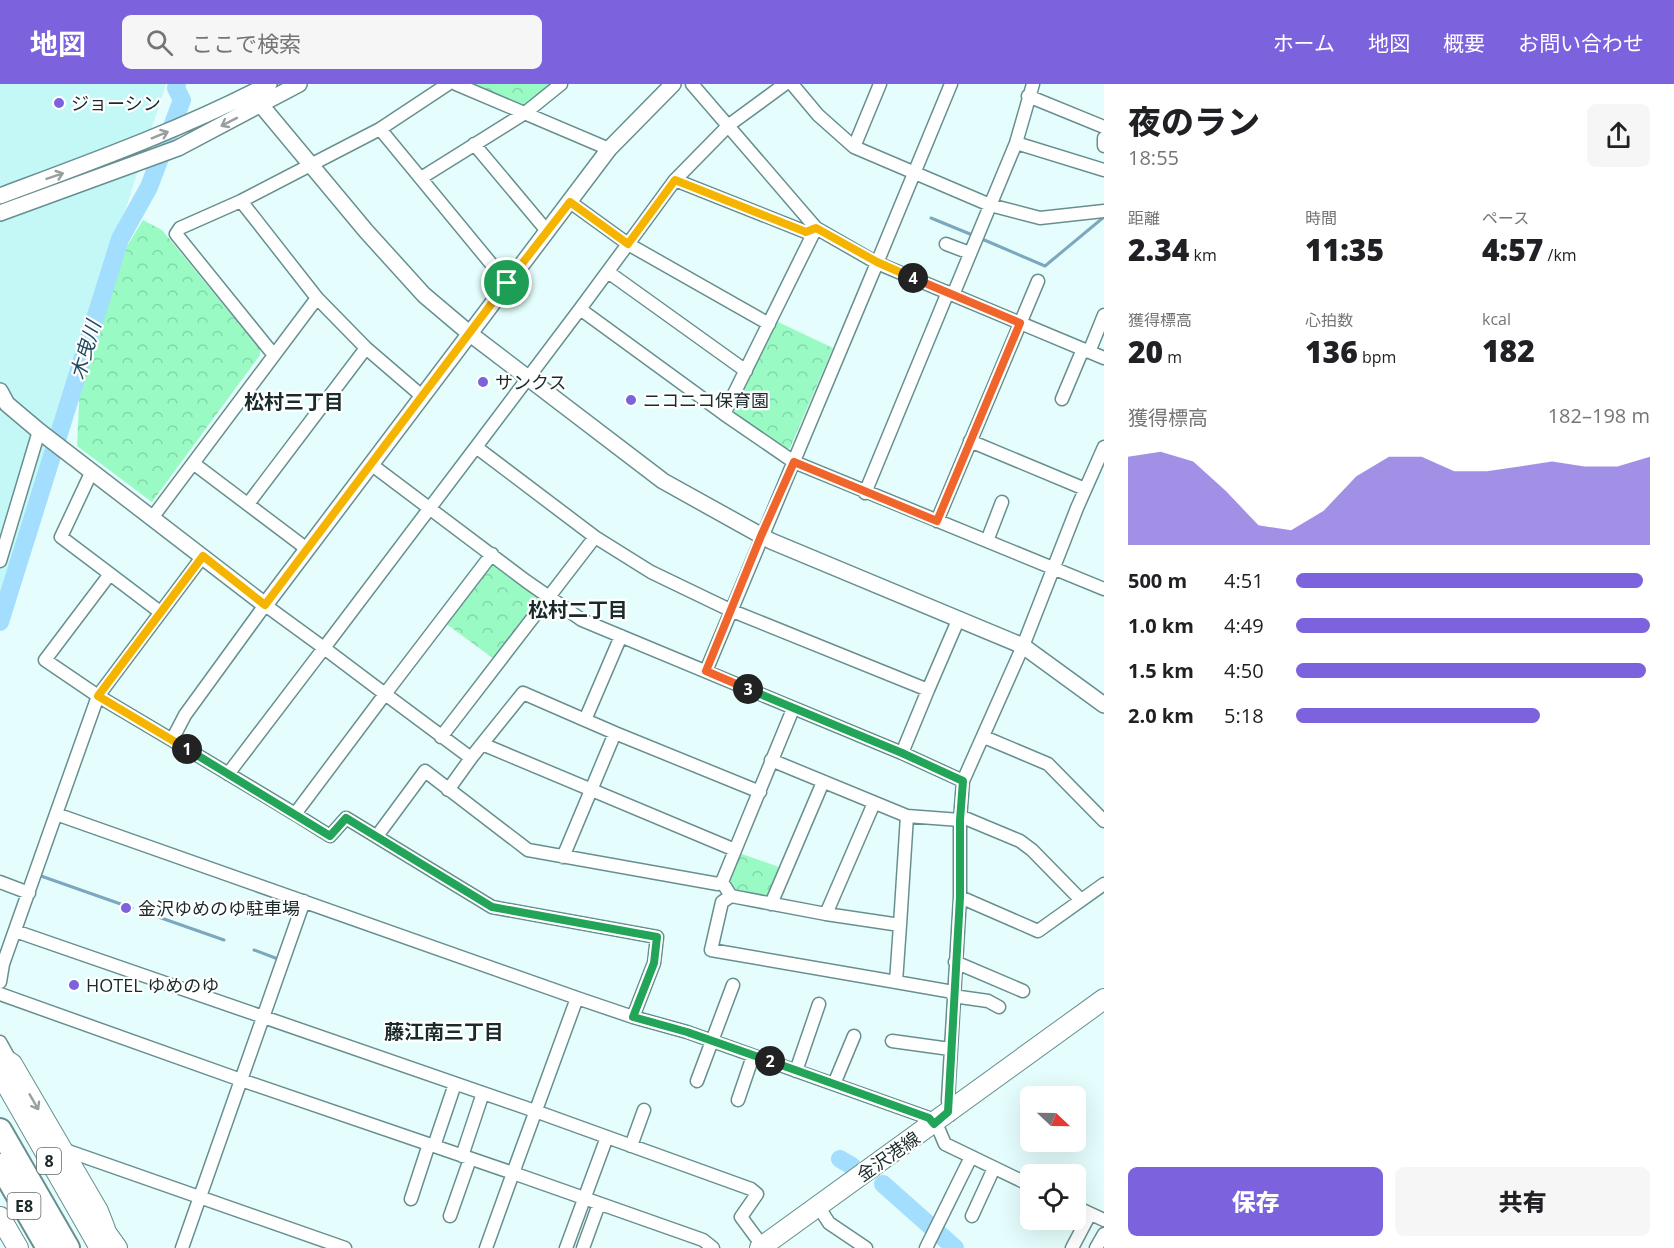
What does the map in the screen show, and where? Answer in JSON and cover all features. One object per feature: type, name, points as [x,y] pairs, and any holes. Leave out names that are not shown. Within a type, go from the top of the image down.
[{"type":"highway","name":"E8","points":[[0,1130],[68,1248]]},
{"type":"highway","name":"E8","points":[[0,1164],[48,1248]]},
{"type":"main road","name":"金沢港線","points":[[943,1122],[1104,999]]},
{"type":"main road","name":"金沢港線","points":[[765,1247],[1104,1011]]},
{"type":"main road","name":"8","points":[[4,1064],[42,1149],[100,1248]]},
{"type":"main road","points":[[4,1064],[63,1153],[98,1211],[105,1229]]},
{"type":"main road","points":[[42,1149],[105,1229],[117,1248]]},
{"type":"main road","points":[[0,1217],[18,1248]]},
{"type":"main road","points":[[0,1229],[6,1248]]},
{"type":"street","points":[[0,213],[178,148],[269,84]]},
{"type":"street","points":[[0,196],[134,146],[253,94],[298,84]]},
{"type":"street","points":[[273,354],[176,234],[180,228],[241,201],[380,129],[448,84]]},
{"type":"street","points":[[456,84],[609,149]]},
{"type":"street","points":[[421,178],[525,113],[561,84]]},
{"type":"street","points":[[172,740],[185,715],[265,605],[609,149],[673,84]]},
{"type":"street","points":[[692,84],[816,228],[877,262],[1104,358]]},
{"type":"street","points":[[228,774],[675,180],[729,125],[785,84]]},
{"type":"street","points":[[792,84],[830,127],[854,147],[990,205],[1040,218],[1104,211]]},
{"type":"street","points":[[854,147],[880,84]]},
{"type":"street","points":[[706,671],[951,84]]},
{"type":"street","points":[[865,493],[1016,143],[1031,90],[1104,127]]},
{"type":"street","points":[[253,94],[366,231],[424,295],[469,333],[663,480],[761,536],[1023,646],[1104,705]]},
{"type":"street","points":[[380,129],[507,283]]},
{"type":"street","points":[[1104,138],[1104,146]]},
{"type":"street","points":[[1016,143],[1104,170]]},
{"type":"street","points":[[474,144],[547,231]]},
{"type":"street","points":[[675,180],[806,232],[816,228]]},
{"type":"street","points":[[241,201],[317,298],[366,348],[423,397]]},
{"type":"street","points":[[570,202],[628,244],[769,324]]},
{"type":"street","points":[[724,414],[816,228]]},
{"type":"street","points":[[946,244],[970,254]]},
{"type":"street","points":[[608,272],[746,371]]},
{"type":"street","points":[[937,521],[1038,281]]},
{"type":"street","points":[[152,518],[317,298]]},
{"type":"street","points":[[580,309],[794,462],[1104,589]]},
{"type":"street","points":[[1062,399],[1104,315]]},
{"type":"street","points":[[248,504],[366,348]]},
{"type":"street","points":[[0,392],[8,404],[91,473],[471,758]]},
{"type":"street","points":[[0,561],[5,522],[39,431]]},
{"type":"street","points":[[970,441],[1085,489]]},
{"type":"street","points":[[476,447],[595,537],[651,572],[730,610],[928,690]]},
{"type":"street","points":[[1020,1180],[945,1144],[943,1122],[960,897],[960,818],[963,781],[1023,646],[1053,567],[1104,447]]},
{"type":"street","points":[[193,463],[307,549]]},
{"type":"street","points":[[372,465],[549,598],[582,620],[902,753],[963,781]]},
{"type":"street","points":[[91,473],[61,537],[160,612]]},
{"type":"street","points":[[987,541],[1002,502]]},
{"type":"street","points":[[441,737],[595,537]]},
{"type":"street","points":[[296,814],[492,554]]},
{"type":"street","points":[[0,982],[3,964],[98,696],[203,556]]},
{"type":"street","points":[[110,574],[45,660],[98,696],[330,836],[346,818],[492,907],[657,937],[654,963],[633,1017]]},
{"type":"street","points":[[902,753],[959,618]]},
{"type":"street","points":[[585,720],[621,636]]},
{"type":"street","points":[[448,790],[522,693],[760,792]]},
{"type":"street","points":[[722,882],[793,709]]},
{"type":"street","points":[[563,857],[615,733]]},
{"type":"street","points":[[984,737],[1048,764],[1104,821]]},
{"type":"street","points":[[483,744],[735,850]]},
{"type":"street","points":[[771,760],[907,816],[960,818],[1020,841],[1032,850],[1081,900]]},
{"type":"street","points":[[377,836],[425,771],[528,850],[718,884],[722,882]]},
{"type":"street","points":[[771,904],[823,782]]},
{"type":"street","points":[[826,914],[874,803]]},
{"type":"street","points":[[57,814],[577,998],[711,1040],[943,1122]]},
{"type":"street","points":[[896,982],[907,816]]},
{"type":"street","points":[[0,882],[29,892]]},
{"type":"street","points":[[722,882],[728,887],[731,896]]},
{"type":"street","points":[[960,897],[1038,931],[1104,884]]},
{"type":"street","points":[[900,925],[731,896],[722,902],[711,950],[896,982],[988,1001],[999,1007]]},
{"type":"street","points":[[182,1248],[304,902]]},
{"type":"street","points":[[15,931],[535,1111],[751,1189],[757,1194],[741,1216],[765,1247]]},
{"type":"street","points":[[955,962],[1023,991]]},
{"type":"street","points":[[697,1081],[733,985]]},
{"type":"street","points":[[0,994],[703,1240],[713,1248]]},
{"type":"street","points":[[486,1248],[577,998]]},
{"type":"street","points":[[796,1071],[819,1004]]},
{"type":"street","points":[[834,1084],[854,1036]]},
{"type":"street","points":[[892,1041],[950,1049]]},
{"type":"street","points":[[0,1042],[4,1064]]},
{"type":"street","points":[[738,1100],[753,1056]]},
{"type":"street","points":[[411,1199],[455,1083]]},
{"type":"street","points":[[450,1216],[483,1093]]},
{"type":"street","points":[[631,1146],[645,1110]]},
{"type":"street","points":[[566,1248],[607,1137]]},
{"type":"street","points":[[63,1153],[68,1151],[345,1248]]},
{"type":"street","points":[[928,1243],[971,1157]]},
{"type":"street","points":[[972,1216],[994,1168]]},
{"type":"street","points":[[583,1248],[599,1204]]},
{"type":"street","points":[[821,1210],[829,1223],[866,1248]]},
{"type":"street","points":[[1086,1212],[1104,1220]]},
{"type":"street","points":[[1072,1248],[1090,1214]]},
{"type":"street","points":[[1096,1248],[1104,1234]]},
{"type":"shaded area","points":[[0,84],[166,84],[0,598]]},
{"type":"green space","points":[[470,84],[555,84],[524,106]]},
{"type":"green space","points":[[143,220],[162,230],[260,349],[260,355],[152,502],[77,446],[80,383],[127,246]]},
{"type":"green space","points":[[776,321],[833,348],[790,448],[785,450],[735,414],[733,408]]},
{"type":"green space","points":[[494,565],[536,595],[539,601],[494,659],[445,623],[489,566]]},
{"type":"green space","points":[[739,853],[782,868],[771,894],[765,898],[735,893],[728,876]]},
{"type":"waterway","name":"木曳川","points":[[0,622],[120,239],[149,187],[182,100],[176,88],[177,84]]},
{"type":"waterway","points":[[982,239],[1045,266],[1104,217]]},
{"type":"waterway","points":[[931,218],[970,234]]},
{"type":"waterway","points":[[41,876],[132,908]]},
{"type":"waterway","points":[[147,913],[224,940]]},
{"type":"waterway","points":[[254,950],[278,959]]},
{"type":"waterway","points":[[840,1159],[852,1166]]},
{"type":"waterway","points":[[883,1184],[955,1248]]},
{"type":"place","name":"ジョーシン","points":[[59,103]]},
{"type":"place","name":"サンクス","points":[[483,382]]},
{"type":"place","name":"ニコニコ保育園","points":[[631,400]]},
{"type":"place","name":"金沢ゆめのゆ駐車場","points":[[126,908]]},
{"type":"place","name":"HOTEL ゆめのゆ","points":[[74,985]]},
{"type":"district","name":"松村三丁目","points":[[294,401]]},
{"type":"district","name":"松村二丁目","points":[[578,609]]},
{"type":"district","name":"藤江南三丁目","points":[[444,1031]]},
{"type":"route","points":[[675,180],[806,232],[816,228],[877,262],[1020,323],[937,521],[794,462],[706,671],[963,781],[960,820],[960,897],[948,1112],[934,1124],[929,1118],[711,1040],[633,1017],[654,963],[657,937],[492,907],[346,818],[330,836],[98,696],[203,556],[265,605],[507,283],[570,202],[628,244],[675,180]]}]
